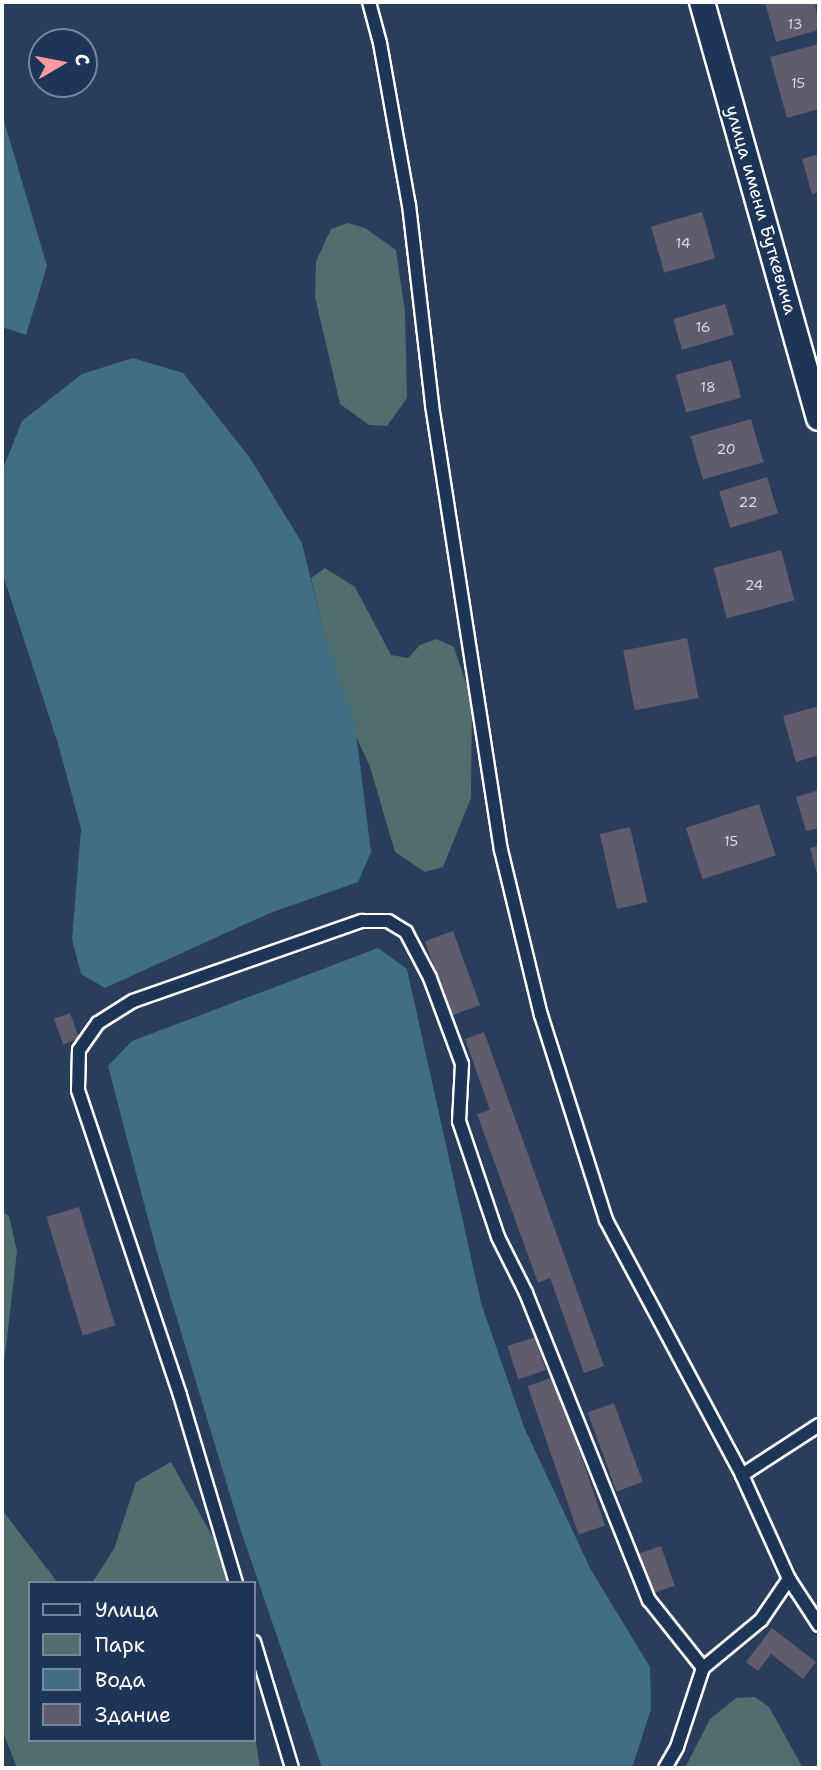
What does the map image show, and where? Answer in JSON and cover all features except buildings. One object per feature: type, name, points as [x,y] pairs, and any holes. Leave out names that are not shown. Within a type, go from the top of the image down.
[{"type":"street","name":"улица имени Буткевича","points":[[702,2],[819,418]]},
{"type":"lane","points":[[369,2],[380,43],[409,205],[432,405],[501,850],[541,1015],[606,1220],[742,1475],[789,1579],[819,1625]]},
{"type":"lane","points":[[235,1581],[180,1395],[78,1090],[79,1050],[98,1023],[133,1001],[362,921],[388,921],[407,932],[430,978],[462,1064],[459,1121],[498,1237],[526,1293],[649,1600],[703,1668]]},
{"type":"lane","points":[[742,1475],[819,1425]]},
{"type":"lane","points":[[665,1768],[677,1747],[703,1668],[761,1620],[789,1579]]},
{"type":"lane","points":[[256,1649],[292,1768]]},
{"type":"green space","points":[[348,223],[365,228],[396,250],[405,312],[407,398],[387,426],[369,425],[340,404],[315,297],[316,261],[331,229]]},
{"type":"green space","points":[[325,568],[355,587],[391,655],[408,658],[420,645],[437,639],[454,647],[472,701],[471,798],[443,867],[425,872],[395,852],[370,767],[339,699],[311,578]]},
{"type":"green space","points":[[2,1211],[9,1216],[17,1251],[2,1381]]},
{"type":"green space","points":[[171,1462],[225,1559],[229,1581],[93,1581],[114,1549],[136,1482]]},
{"type":"green space","points":[[2,1488],[3,1511],[56,1581],[28,1581],[28,1742],[256,1742],[260,1768],[17,1768],[2,1729]]},
{"type":"green space","points":[[755,1697],[769,1707],[803,1768],[685,1768],[710,1719],[736,1698]]},
{"type":"water","points":[[2,114],[47,266],[26,335],[2,327]]},
{"type":"water","points":[[133,358],[183,373],[250,458],[302,543],[322,625],[355,725],[371,852],[358,882],[270,913],[105,988],[81,974],[72,939],[81,829],[59,747],[2,572],[2,471],[22,421],[82,374]]},
{"type":"water","points":[[378,948],[407,969],[481,1303],[524,1427],[591,1570],[650,1667],[651,1709],[632,1768],[322,1768],[240,1528],[156,1249],[108,1066],[132,1041]]}]
